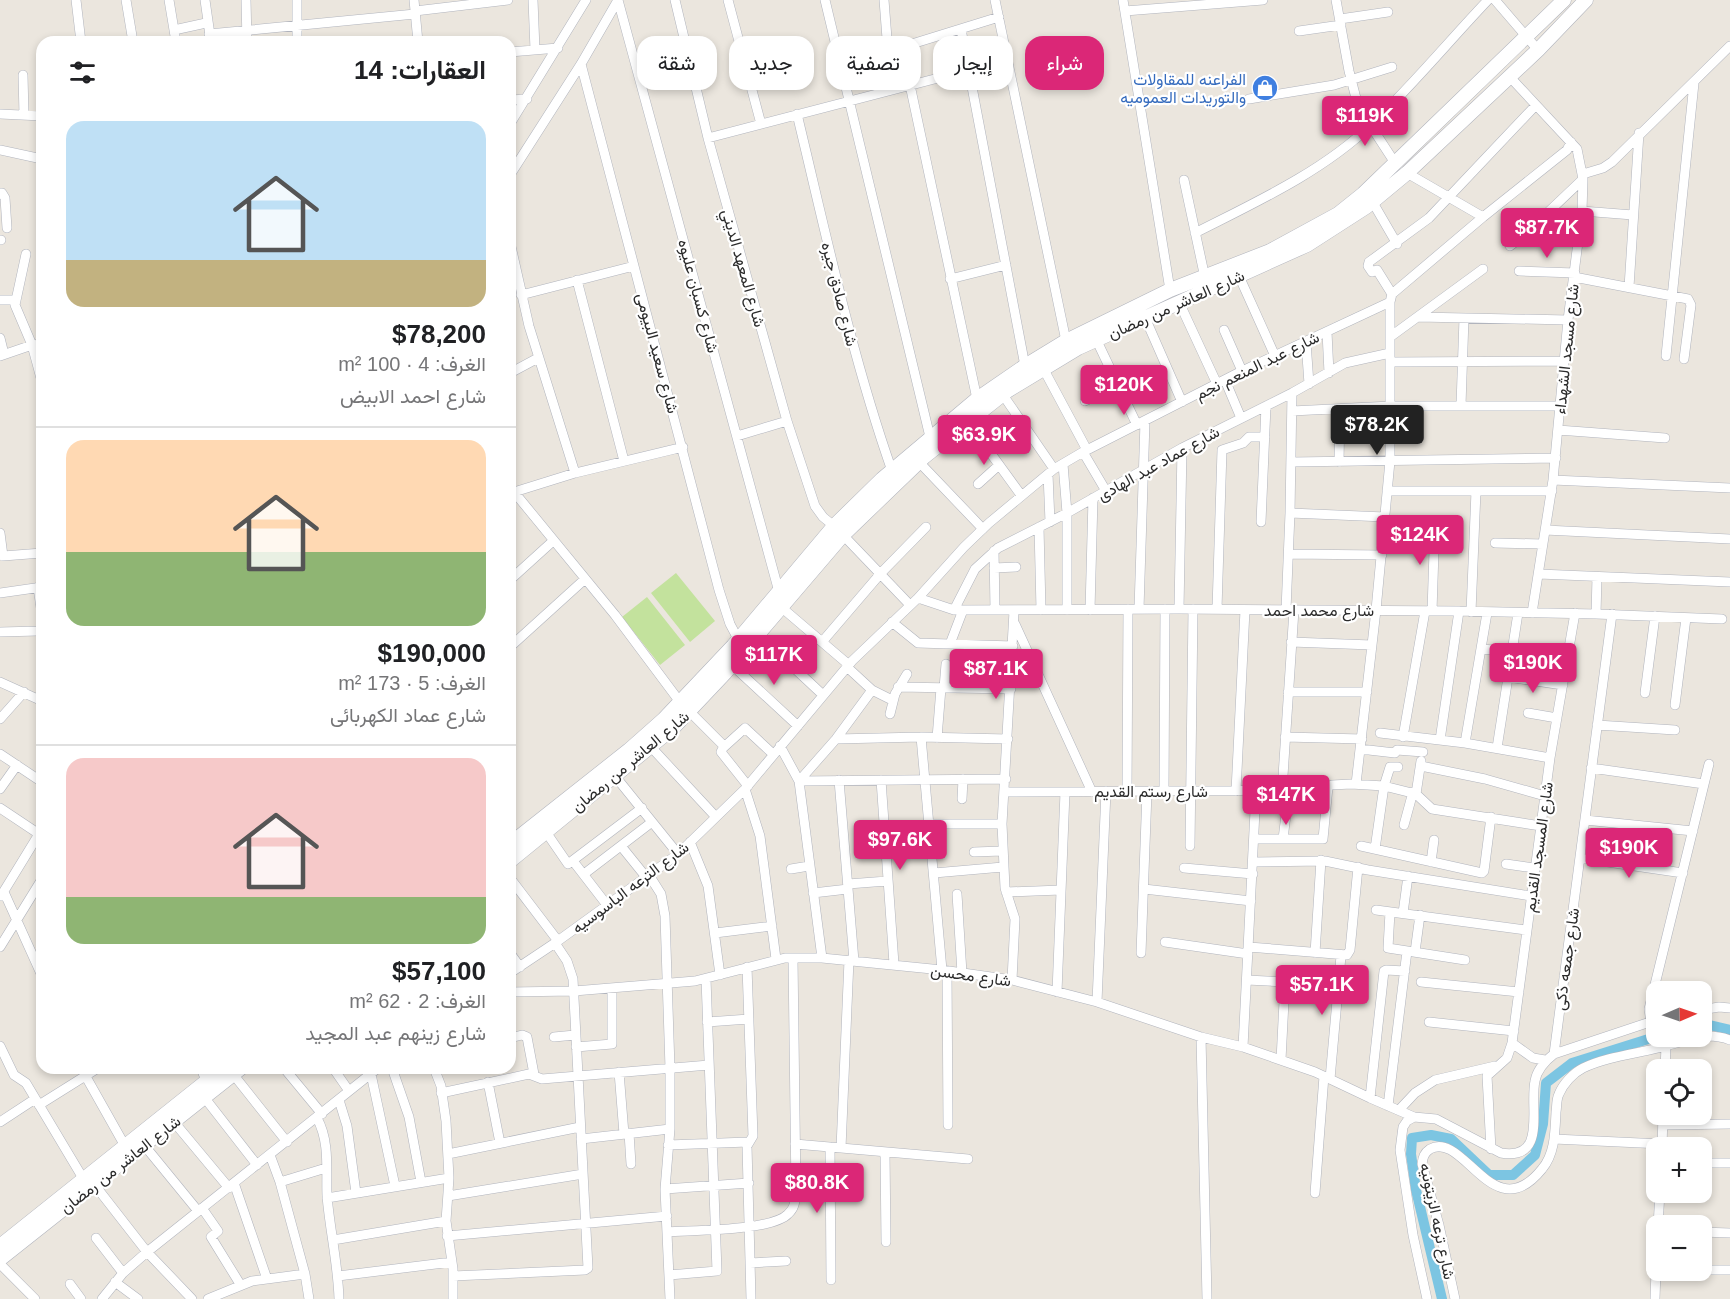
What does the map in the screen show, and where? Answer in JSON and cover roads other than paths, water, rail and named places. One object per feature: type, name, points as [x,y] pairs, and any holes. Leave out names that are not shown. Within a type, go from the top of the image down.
[{"type":"main road","name":"شارع العاشر من رمضان","points":[[520,842],[546,832],[651,747],[779,592],[892,471],[977,399],[1024,366],[1066,342],[1142,312],[1179,302],[1307,244],[1342,224],[1407,173],[1538,50],[1586,0]]},
{"type":"main road","name":"شارع العاشر من رمضان","points":[[520,842],[629,750],[685,707],[732,665],[781,607],[838,530],[968,422],[1003,394],[1043,368],[1142,312],[1170,290],[1270,251],[1338,214],[1363,194],[1527,36],[1559,2]]},
{"type":"main road","name":"شارع العاشر من رمضان","points":[[3,1239],[144,1145],[204,1098],[229,1074]]},
{"type":"main road","name":"شارع العاشر من رمضان","points":[[0,1259],[89,1182],[203,1075]]},
{"type":"street","points":[[76,0],[80,36]]},
{"type":"street","points":[[126,0],[132,36]]},
{"type":"street","points":[[169,0],[175,36]]},
{"type":"street","points":[[205,0],[206,23],[209,36]]},
{"type":"street","points":[[246,0],[247,36]]},
{"type":"street","points":[[297,0],[297,36]]},
{"type":"street","points":[[414,0],[417,36]]},
{"type":"street","points":[[219,36],[247,30],[415,13],[508,0]]},
{"type":"street","points":[[533,0],[534,50]]},
{"type":"street","points":[[516,115],[586,0]]},
{"type":"street","points":[[516,166],[581,64],[618,0]]},
{"type":"street","name":"شارع كسبان عليوه","points":[[618,0],[779,592]]},
{"type":"street","name":"شارع المعهد الديني","points":[[675,0],[708,138],[787,421],[814,506],[838,530]]},
{"type":"street","points":[[728,0],[760,124]]},
{"type":"street","points":[[825,0],[930,437]]},
{"type":"street","points":[[884,0],[887,36]]},
{"type":"street","points":[[995,0],[1066,342]]},
{"type":"street","points":[[1123,0],[1170,290]]},
{"type":"street","points":[[1125,10],[1179,3],[1263,0]]},
{"type":"street","points":[[1336,0],[1358,106],[1395,163]]},
{"type":"street","points":[[1195,233],[1259,201],[1316,167],[1371,126],[1488,0]]},
{"type":"street","points":[[1495,0],[1538,50]]},
{"type":"street","points":[[1299,31],[1388,12]]},
{"type":"street","points":[[921,41],[999,17]]},
{"type":"street","points":[[174,30],[206,23]]},
{"type":"street","points":[[960,29],[962,36]]},
{"type":"street","points":[[1510,246],[1583,177],[1612,162],[1730,46]]},
{"type":"street","points":[[516,52],[558,48]]},
{"type":"street","name":"شارع سعيد البيومى","points":[[581,64],[719,590],[738,639]]},
{"type":"street","points":[[1249,99],[1334,86],[1392,68]]},
{"type":"street","points":[[23,75],[24,115]]},
{"type":"street","name":"شارع مسجد الشهداء","points":[[1509,76],[1571,142],[1579,155],[1583,177],[1582,211],[1568,320],[1556,458],[1532,613]]},
{"type":"street","points":[[1666,356],[1694,83]]},
{"type":"street","points":[[708,138],[891,90]]},
{"type":"street","points":[[911,90],[977,399]]},
{"type":"street","points":[[973,90],[1024,366]]},
{"type":"street","points":[[516,100],[527,99]]},
{"type":"street","points":[[1356,784],[1382,555],[1390,461],[1391,298],[1377,270],[1372,272],[1368,264],[1397,244],[1451,198],[1536,105]]},
{"type":"street","points":[[0,114],[36,116]]},
{"type":"street","name":"شارع صادق جيره","points":[[797,114],[848,327],[864,386],[892,471]]},
{"type":"street","points":[[1629,287],[1639,133]]},
{"type":"street","name":"شارع عبد المنعم نجم","points":[[910,605],[982,529],[1055,469],[1085,451],[1242,370],[1327,332],[1391,298],[1483,217],[1567,150],[1571,142]]},
{"type":"street","points":[[0,150],[36,158]]},
{"type":"street","points":[[1407,173],[1483,217]]},
{"type":"street","points":[[1184,180],[1205,278]]},
{"type":"street","points":[[1,193],[5,198],[7,228]]},
{"type":"street","points":[[1372,201],[1397,244]]},
{"type":"street","points":[[1582,211],[1633,215]]},
{"type":"street","points":[[26,254],[15,300],[36,343]]},
{"type":"street","points":[[950,279],[1006,265]]},
{"type":"street","points":[[521,295],[634,266]]},
{"type":"street","points":[[1390,337],[1483,269]]},
{"type":"street","points":[[516,271],[538,358],[575,473]]},
{"type":"street","points":[[1519,271],[1574,275],[1688,299],[1691,305],[1684,359]]},
{"type":"street","points":[[1239,276],[1275,357]]},
{"type":"street","points":[[577,280],[624,461]]},
{"type":"street","points":[[0,300],[15,300]]},
{"type":"street","points":[[1179,302],[1241,418]]},
{"type":"street","points":[[1142,312],[1182,402]]},
{"type":"street","points":[[1418,317],[1568,320]]},
{"type":"street","points":[[1461,405],[1464,318]]},
{"type":"street","points":[[1224,330],[1242,370]]},
{"type":"street","points":[[1327,332],[1329,373]]},
{"type":"street","points":[[0,338],[2,355],[36,345]]},
{"type":"street","points":[[1096,339],[1118,385],[1141,423],[1143,470],[1139,609]]},
{"type":"street","points":[[1306,342],[1309,384]]},
{"type":"street","name":"شارع عماد عبد الهادى","points":[[950,644],[958,610],[975,569],[994,551],[1182,448],[1292,393],[1345,363],[1390,357],[1464,361],[1564,361]]},
{"type":"street","points":[[516,370],[538,358]]},
{"type":"street","points":[[1043,368],[1106,491]]},
{"type":"street","points":[[1085,401],[1118,385]]},
{"type":"street","points":[[1284,839],[1285,737],[1292,642],[1288,554],[1292,393]]},
{"type":"street","points":[[1003,394],[1055,469],[1067,513],[1067,610]]},
{"type":"street","points":[[1261,522],[1266,406]]},
{"type":"street","points":[[1293,411],[1391,406],[1560,406]]},
{"type":"street","points":[[1339,462],[1340,409]]},
{"type":"street","points":[[737,436],[787,421]]},
{"type":"street","points":[[968,422],[1021,495]]},
{"type":"street","points":[[1558,430],[1665,438]]},
{"type":"street","points":[[1217,609],[1221,450],[1243,443],[1249,437],[1264,438]]},
{"type":"street","points":[[516,491],[575,473],[682,447]]},
{"type":"street","points":[[1179,609],[1182,448]]},
{"type":"street","points":[[1292,462],[1556,458]]},
{"type":"street","points":[[919,462],[982,529]]},
{"type":"street","points":[[978,484],[999,465]]},
{"type":"street","points":[[1050,522],[1055,469]]},
{"type":"street","points":[[1553,480],[1730,488]]},
{"type":"street","points":[[1388,491],[1552,491]]},
{"type":"street","points":[[1471,612],[1476,491]]},
{"type":"street","points":[[516,498],[585,579],[685,707],[724,747]]},
{"type":"street","points":[[1090,610],[1093,498]]},
{"type":"street","points":[[1290,513],[1385,517]]},
{"type":"street","points":[[1403,737],[1429,611],[1435,521]]},
{"type":"street","points":[[822,642],[881,573],[926,527]]},
{"type":"street","points":[[1039,527],[1041,610]]},
{"type":"street","points":[[838,530],[910,605]]},
{"type":"street","points":[[1545,530],[1730,539]]},
{"type":"street","points":[[0,533],[3,556],[36,553]]},
{"type":"street","points":[[516,575],[553,541]]},
{"type":"street","points":[[1495,543],[1542,544]]},
{"type":"street","points":[[994,551],[995,610]]},
{"type":"street","points":[[1288,554],[1382,555]]},
{"type":"street","points":[[994,568],[1016,567]]},
{"type":"street","points":[[1539,574],[1730,582]]},
{"type":"street","points":[[1596,614],[1597,577]]},
{"type":"street","points":[[516,642],[585,579]]},
{"type":"street","points":[[0,593],[36,588]]},
{"type":"street","name":"شارع محمد احمد","points":[[918,598],[958,610],[1376,610],[1575,613],[1722,619]]},
{"type":"street","name":"شارع الترعه الباسوسيه","points":[[516,969],[678,854],[747,788],[848,666],[910,605]]},
{"type":"street","points":[[781,607],[872,690],[892,700]]},
{"type":"street","points":[[1126,792],[1128,609]]},
{"type":"street","points":[[1164,791],[1165,609]]},
{"type":"street","points":[[1190,846],[1193,609]]},
{"type":"street","points":[[1012,980],[1014,917],[1006,892],[1002,824],[1014,610]]},
{"type":"street","points":[[1236,792],[1245,610]]},
{"type":"street","points":[[1440,740],[1459,611]]},
{"type":"street","points":[[1465,743],[1487,613]]},
{"type":"street","points":[[1497,748],[1518,613]]},
{"type":"street","name":"شارع المسجد القديم","points":[[1512,1043],[1550,758],[1575,613]]},
{"type":"street","name":"شارع جمعه ذكى","points":[[1554,1054],[1612,614]]},
{"type":"street","points":[[1645,693],[1655,616]]},
{"type":"street","points":[[1675,705],[1686,618]]},
{"type":"street","points":[[892,622],[916,642],[1013,646]]},
{"type":"street","points":[[1014,622],[1092,792]]},
{"type":"street","points":[[0,632],[36,631]]},
{"type":"street","points":[[1292,642],[1372,645]]},
{"type":"street","points":[[1480,649],[1568,656]]},
{"type":"street","points":[[937,738],[946,664]]},
{"type":"street","points":[[732,665],[798,726]]},
{"type":"street","points":[[792,666],[823,695]]},
{"type":"street","points":[[890,714],[892,700],[907,674]]},
{"type":"street","points":[[1508,677],[1563,685]]},
{"type":"street","points":[[0,682],[36,698]]},
{"type":"street","points":[[898,687],[1011,689]]},
{"type":"street","points":[[799,781],[836,739],[872,690]]},
{"type":"street","points":[[0,719],[24,692]]},
{"type":"street","points":[[1288,692],[1367,692]]},
{"type":"street","points":[[1528,713],[1557,718]]},
{"type":"street","points":[[1597,725],[1675,730]]},
{"type":"street","points":[[773,754],[745,729],[721,752],[747,788],[760,836],[776,959]]},
{"type":"street","points":[[1380,734],[1465,743],[1550,758]]},
{"type":"street","points":[[836,739],[921,737],[1008,739]]},
{"type":"street","points":[[921,737],[944,970],[948,1125]]},
{"type":"street","points":[[1285,737],[1361,744],[1395,753],[1396,750],[1423,752]]},
{"type":"street","points":[[1404,825],[1415,793],[1425,739]]},
{"type":"street","points":[[780,746],[799,781],[822,958]]},
{"type":"street","points":[[651,747],[716,817]]},
{"type":"street","points":[[0,754],[36,778]]},
{"type":"street","points":[[1656,981],[1709,764]]},
{"type":"street","points":[[0,789],[17,765]]},
{"type":"street","points":[[1420,766],[1485,779],[1545,796]]},
{"type":"street","points":[[1375,849],[1384,786],[1390,767],[1398,767]]},
{"type":"street","points":[[1591,768],[1704,784]]},
{"type":"street","points":[[615,776],[678,854]]},
{"type":"street","points":[[799,781],[1006,778]]},
{"type":"street","points":[[962,799],[963,779]]},
{"type":"street","points":[[839,780],[848,886],[851,961],[841,1148]]},
{"type":"street","points":[[880,780],[894,964]]},
{"type":"street","name":"شارع رستم القديم","points":[[1004,792],[1236,792],[1317,790],[1356,784],[1384,786],[1415,793],[1432,809],[1541,826]]},
{"type":"street","points":[[1255,839],[1321,840],[1324,838],[1328,787]]},
{"type":"street","points":[[1097,1002],[1106,791]]},
{"type":"street","points":[[1243,1047],[1256,791]]},
{"type":"street","points":[[1057,992],[1065,792]]},
{"type":"street","points":[[1141,953],[1147,792]]},
{"type":"street","points":[[0,808],[36,829]]},
{"type":"street","points":[[546,832],[567,863],[573,861],[642,808]]},
{"type":"street","points":[[1361,846],[1482,873],[1491,817]]},
{"type":"street","points":[[1585,820],[1693,831]]},
{"type":"street","points":[[584,874],[652,822]]},
{"type":"street","points":[[928,824],[1002,824]]},
{"type":"street","points":[[36,840],[2,895],[36,962]]},
{"type":"street","points":[[1431,862],[1434,840]]},
{"type":"street","points":[[690,842],[706,877],[720,975]]},
{"type":"street","points":[[621,846],[661,894],[664,904],[670,1068],[670,1129],[665,1189],[670,1299]]},
{"type":"street","points":[[974,852],[1002,851]]},
{"type":"street","points":[[1580,858],[1683,873]]},
{"type":"street","points":[[1254,862],[1322,860],[1531,896]]},
{"type":"street","points":[[1315,953],[1322,860]]},
{"type":"street","points":[[573,861],[607,905]]},
{"type":"street","points":[[1506,864],[1534,868]]},
{"type":"street","points":[[790,869],[809,866]]},
{"type":"street","points":[[934,873],[1003,867]]},
{"type":"street","points":[[1315,1193],[1338,984],[1343,956],[1350,950],[1358,867]]},
{"type":"street","points":[[1184,868],[1253,874]]},
{"type":"street","points":[[1403,913],[1408,876]]},
{"type":"street","points":[[813,893],[887,881]]},
{"type":"street","points":[[453,1276],[585,1270],[588,1267],[573,979],[557,942],[516,886]]},
{"type":"street","points":[[0,947],[36,888]]},
{"type":"street","points":[[1006,892],[1061,890]]},
{"type":"street","points":[[1144,890],[1251,901]]},
{"type":"street","points":[[957,894],[962,973]]},
{"type":"street","points":[[1376,910],[1526,930]]},
{"type":"street","points":[[1390,912],[1387,946],[1389,948],[1465,960]]},
{"type":"street","points":[[1388,1106],[1405,971],[1420,915]]},
{"type":"street","points":[[715,933],[772,926]]},
{"type":"street","points":[[1165,942],[1343,956]]},
{"type":"street","points":[[668,1232],[750,1227],[776,1222],[790,1213],[794,1206],[796,1192],[794,958]]},
{"type":"street","name":"شارع محسن","points":[[516,992],[574,991],[668,984],[706,979],[776,959],[794,958],[822,958],[944,970],[1012,980],[1097,1002],[1201,1037],[1243,1047],[1327,1077],[1414,1117]]},
{"type":"street","points":[[516,961],[520,967]]},
{"type":"street","points":[[747,967],[753,1136],[748,1142],[751,1299]]},
{"type":"street","points":[[1370,1098],[1384,971],[1405,971]]},
{"type":"street","points":[[669,1275],[717,1271],[706,979]]},
{"type":"street","points":[[1247,980],[1338,984]]},
{"type":"street","points":[[1281,1060],[1285,982]]},
{"type":"street","points":[[1421,982],[1519,992]]},
{"type":"street","points":[[576,1047],[609,1045],[613,1042],[612,988]]},
{"type":"street","points":[[1712,1008],[1730,1008]]},
{"type":"street","points":[[708,1022],[749,1019]]},
{"type":"street","points":[[1429,1022],[1514,1031]]},
{"type":"street","points":[[1414,1117],[1436,1119],[1491,1149],[1510,1155],[1520,1152],[1527,1147],[1532,1138],[1534,1082],[1545,1060],[1554,1054],[1646,1022]]},
{"type":"street","points":[[554,1037],[575,1035]]},
{"type":"street","points":[[516,1036],[527,1037],[534,1074]]},
{"type":"street","points":[[1201,1037],[1207,1299]]},
{"type":"street","name":"شارع ترعه الزيتونيه","points":[[1712,1037],[1730,1040]]},
{"type":"street","points":[[1491,1149],[1487,1079],[1490,1072],[1510,1053],[1512,1043],[1533,1058],[1545,1060]]},
{"type":"street","points":[[0,1046],[4,1067],[25,1082],[89,1182],[147,1252],[192,1299]]},
{"type":"street","name":"شارع ترعه الزيتونيه","points":[[1455,1299],[1439,1225],[1424,1173],[1423,1156],[1437,1146],[1445,1146],[1453,1150],[1482,1178],[1506,1189],[1519,1187],[1543,1168],[1551,1155],[1558,1095],[1573,1074],[1597,1063],[1662,1047]]},
{"type":"street","points":[[441,1093],[534,1074],[542,1079],[709,1065]]},
{"type":"street","points":[[1399,1110],[1415,1093],[1436,1080],[1498,1065]]},
{"type":"street","points":[[619,1072],[631,1164]]},
{"type":"street","points":[[0,1122],[83,1074]]},
{"type":"street","points":[[87,1074],[125,1146]]},
{"type":"street","points":[[236,1074],[287,1142]]},
{"type":"street","points":[[288,1074],[320,1116],[326,1142],[327,1198],[339,1299]]},
{"type":"street","points":[[339,1074],[349,1091]]},
{"type":"street","points":[[102,1299],[123,1273],[147,1252],[370,1074]]},
{"type":"street","points":[[375,1074],[395,1186]]},
{"type":"street","points":[[394,1074],[409,1117],[420,1182]]},
{"type":"street","points":[[436,1074],[446,1121],[449,1178],[446,1221],[452,1262],[453,1299]]},
{"type":"street","points":[[488,1082],[500,1143]]},
{"type":"street","points":[[204,1098],[257,1165]]},
{"type":"street","points":[[339,1100],[347,1126],[356,1193]]},
{"type":"street","name":"شارع ترعه الزيتونيه","points":[[1414,1117],[1403,1127],[1400,1150],[1413,1235],[1427,1299]]},
{"type":"street","points":[[174,1122],[231,1185],[267,1279]]},
{"type":"street","points":[[1712,1124],[1730,1124]]},
{"type":"street","points":[[1662,1137],[1663,1125]]},
{"type":"street","points":[[448,1154],[580,1127]]},
{"type":"street","points":[[581,1139],[670,1129]]},
{"type":"street","points":[[1554,1139],[1646,1145]]},
{"type":"street","points":[[668,1145],[748,1142]]},
{"type":"street","points":[[795,1144],[968,1159]]},
{"type":"street","points":[[144,1145],[218,1231],[211,1237],[240,1284]]},
{"type":"street","points":[[830,1147],[831,1280]]},
{"type":"street","points":[[885,1152],[886,1242]]},
{"type":"street","points":[[270,1155],[280,1182],[305,1274],[309,1299]]},
{"type":"street","points":[[1712,1163],[1730,1163]]},
{"type":"street","points":[[280,1182],[326,1168]]},
{"type":"street","points":[[448,1196],[583,1174]]},
{"type":"street","points":[[327,1198],[449,1178]]},
{"type":"street","points":[[665,1189],[749,1183]]},
{"type":"street","points":[[447,1236],[667,1216]]},
{"type":"street","points":[[333,1240],[446,1221]]},
{"type":"street","points":[[1712,1232],[1730,1233]]},
{"type":"street","points":[[96,1239],[123,1273]]},
{"type":"street","points":[[750,1263],[786,1261]]},
{"type":"street","points":[[338,1276],[452,1262]]},
{"type":"street","points":[[0,1264],[35,1299]]},
{"type":"street","points":[[1712,1270],[1730,1270]]},
{"type":"street","points":[[208,1299],[240,1284],[305,1274]]},
{"type":"street","points":[[1655,1299],[1656,1281]]},
{"type":"street","points":[[115,1282],[138,1299]]},
{"type":"street","points":[[70,1284],[81,1299]]},
{"type":"waterway","points":[[1712,1026],[1730,1030]]},
{"type":"waterway","points":[[1442,1299],[1416,1190],[1411,1154],[1412,1138],[1431,1135],[1451,1139],[1489,1175],[1513,1175],[1535,1155],[1543,1124],[1546,1083],[1572,1063],[1646,1040]]},
{"type":"place","name":"الفراعنه للمقاولات والتوريدات العموميه","points":[[1265,88]]}]
